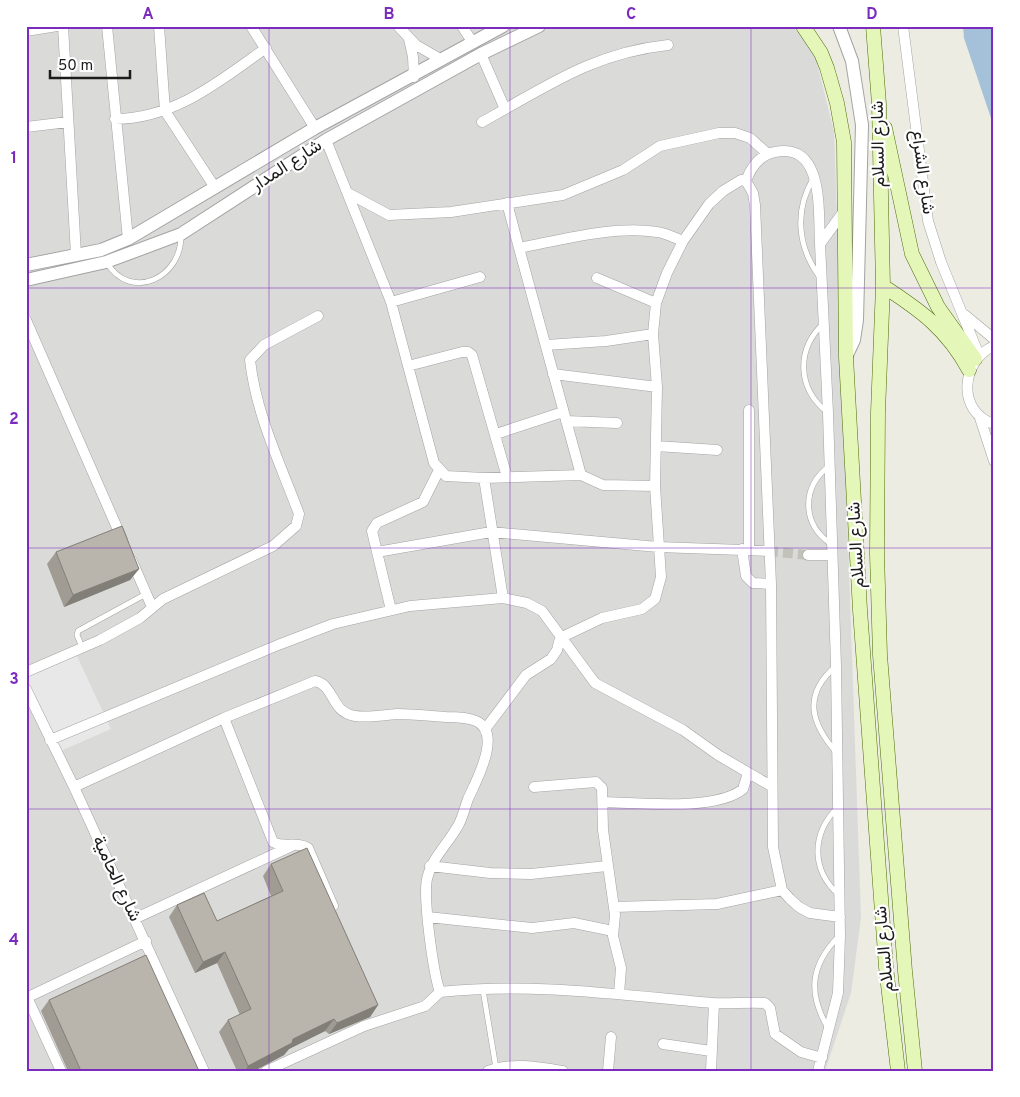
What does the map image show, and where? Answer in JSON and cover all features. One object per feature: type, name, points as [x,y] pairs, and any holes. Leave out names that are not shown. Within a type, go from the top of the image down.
[{"type":"main road","name":"شارع السلام","points":[[803,26],[821,53],[837,103],[844,142],[846,357],[862,659],[886,967],[898,1071]]},
{"type":"main road","name":"شارع السلام","points":[[873,26],[879,104],[882,286],[877,525],[880,655],[904,972],[915,1071]]},
{"type":"main road","points":[[879,104],[912,254],[938,307],[974,361]]},
{"type":"main road","points":[[882,286],[931,319],[974,361]]},
{"type":"street","points":[[27,29],[57,26]]},
{"type":"street","points":[[63,26],[76,255]]},
{"type":"street","points":[[107,26],[128,239]]},
{"type":"street","points":[[159,26],[166,111],[214,186]]},
{"type":"street","points":[[252,26],[315,128]]},
{"type":"street","points":[[398,26],[408,38],[424,51],[442,60]]},
{"type":"street","points":[[462,26],[473,43]]},
{"type":"street","name":"شارع المدار","points":[[26,265],[101,250],[128,239],[214,186],[315,128],[414,77],[473,43],[487,31],[503,26]]},
{"type":"street","name":"شارع المدار","points":[[26,280],[106,262],[181,234],[326,140],[481,54],[539,26]]},
{"type":"street","points":[[839,26],[852,61],[862,125],[858,320],[854,340],[846,357]]},
{"type":"street","name":"شارع الشراع","points":[[903,26],[928,221],[941,262],[962,312],[974,361]]},
{"type":"street","points":[[408,38],[413,57],[414,77]]},
{"type":"street","points":[[482,122],[528,94],[578,69],[630,51],[668,45]]},
{"type":"street","points":[[115,119],[134,118],[166,111],[194,98],[266,48]]},
{"type":"street","points":[[481,54],[505,109]]},
{"type":"street","points":[[26,127],[68,122]]},
{"type":"street","points":[[348,193],[389,215],[451,212],[543,199],[576,191],[623,170],[660,146],[719,133],[743,135],[757,142],[768,154]]},
{"type":"street","points":[[326,140],[391,302],[434,462],[439,470],[446,476],[484,478],[581,475],[603,485],[655,486]]},
{"type":"street","points":[[746,181],[754,165],[768,154],[783,151],[798,155],[809,164],[815,175],[828,413],[836,666],[840,896],[838,993],[818,1071]]},
{"type":"street","points":[[560,638],[602,618],[642,609],[655,599],[661,577],[655,486],[657,387],[653,334],[656,303],[667,272],[683,241],[710,204],[723,191],[741,180],[746,181]]},
{"type":"street","points":[[746,181],[753,192],[755,205],[768,551],[771,584],[773,847],[782,890],[799,907],[810,913],[840,917]]},
{"type":"street","points":[[507,203],[581,475]]},
{"type":"street","points":[[820,244],[844,211]]},
{"type":"street","points":[[519,248],[573,238],[636,231],[658,232],[683,241]]},
{"type":"street","points":[[391,302],[480,277]]},
{"type":"street","points":[[598,278],[656,303]]},
{"type":"street","points":[[962,312],[994,339]]},
{"type":"street","points":[[26,672],[100,640],[140,618],[163,600],[274,546],[296,526],[299,514],[264,423],[254,389],[250,360],[264,345],[318,316]]},
{"type":"street","points":[[26,320],[152,607]]},
{"type":"street","points":[[546,345],[606,341],[653,334]]},
{"type":"street","points":[[994,346],[974,361],[966,389],[969,399],[979,416],[994,462]]},
{"type":"street","points":[[408,366],[468,352],[472,355],[507,477]]},
{"type":"street","points":[[553,374],[657,387]]},
{"type":"street","points":[[749,410],[746,576],[753,583],[771,584]]},
{"type":"street","points":[[496,434],[564,416],[617,423]]},
{"type":"street","points":[[979,416],[994,424]]},
{"type":"street","points":[[656,446],[717,450]]},
{"type":"street","points":[[391,610],[372,531],[377,523],[423,502],[439,470]]},
{"type":"street","points":[[484,478],[491,532],[503,598]]},
{"type":"street","points":[[377,552],[491,532],[658,547],[768,551]]},
{"type":"street","points":[[808,555],[831,550]]},
{"type":"street","points":[[50,740],[278,644],[333,624],[391,610],[429,604],[503,598],[527,603],[542,611],[560,638],[595,683],[683,730],[748,773],[772,786]]},
{"type":"street","points":[[486,728],[526,675],[551,659],[557,650],[560,638]]},
{"type":"street","points":[[74,787],[224,718],[314,681],[321,682],[338,709],[354,716],[399,714],[477,721],[486,728],[489,740],[478,778],[459,823],[430,866],[426,882],[435,974],[440,992]]},
{"type":"street","name":"شارع الحامية","points":[[26,689],[146,941],[204,1071]]},
{"type":"street","points":[[224,718],[273,842],[277,844],[303,844],[311,852],[338,918]]},
{"type":"street","points":[[603,802],[685,803],[727,799],[743,790],[748,773]]},
{"type":"street","points":[[534,787],[596,782],[602,788],[603,830],[614,906],[613,930],[621,968],[619,994]]},
{"type":"street","points":[[134,919],[297,844]]},
{"type":"street","points":[[430,866],[490,873],[531,874],[607,866]]},
{"type":"street","points":[[614,906],[717,904],[782,890]]},
{"type":"street","points":[[428,917],[532,928],[574,923],[613,930]]},
{"type":"street","points":[[61,1071],[27,998],[146,941]]},
{"type":"street","points":[[266,1071],[378,1016],[425,1006],[440,992],[483,987],[619,994],[714,1003],[765,1003],[770,1008],[775,1034],[801,1052],[822,1058]]},
{"type":"street","points":[[711,1071],[714,1003]]},
{"type":"street","points":[[608,1071],[611,1038]]},
{"type":"street","points":[[663,1044],[711,1050]]},
{"type":"street","points":[[492,1069],[530,1066],[563,1071]]},
{"type":"lane","points":[[815,175],[807,189],[800,220],[805,252],[821,279]]},
{"type":"lane","points":[[106,262],[112,272],[128,280],[146,282],[155,279],[163,275],[176,262],[179,254],[181,234]]},
{"type":"lane","points":[[824,323],[810,338],[806,348],[803,369],[808,389],[813,399],[828,413]]},
{"type":"lane","points":[[829,466],[815,479],[808,497],[808,506],[812,524],[831,550]]},
{"type":"lane","points":[[82,647],[76,635],[78,631],[146,594]]},
{"type":"lane","points":[[836,666],[821,681],[816,695],[814,711],[819,731],[837,754]]},
{"type":"lane","points":[[838,807],[824,824],[819,835],[817,852],[824,879],[840,896]]},
{"type":"lane","points":[[829,1031],[817,1010],[814,990],[818,965],[828,948],[840,936]]},
{"type":"lane","points":[[483,987],[492,1069]]},
{"type":"shaded area","points":[[26,26],[792,26],[813,47],[834,132],[861,918],[851,993],[825,1071],[26,1071]]},
{"type":"shaded area","points":[[76,654],[111,729],[56,753],[26,689],[26,675]]},
{"type":"water","points":[[963,26],[994,26],[994,127],[964,38]]},
{"type":"building","points":[[122,526],[139,569],[73,595],[56,552]]},
{"type":"building","points":[[307,848],[378,1005],[337,1023],[334,1019],[293,1039],[292,1043],[248,1066],[228,1020],[251,1009],[225,952],[203,962],[177,905],[204,893],[217,921],[283,891],[271,864]]},
{"type":"building","points":[[146,955],[199,1071],[81,1071],[49,1000]]},
{"type":"tunnel","points":[[768,551],[808,555]]}]
